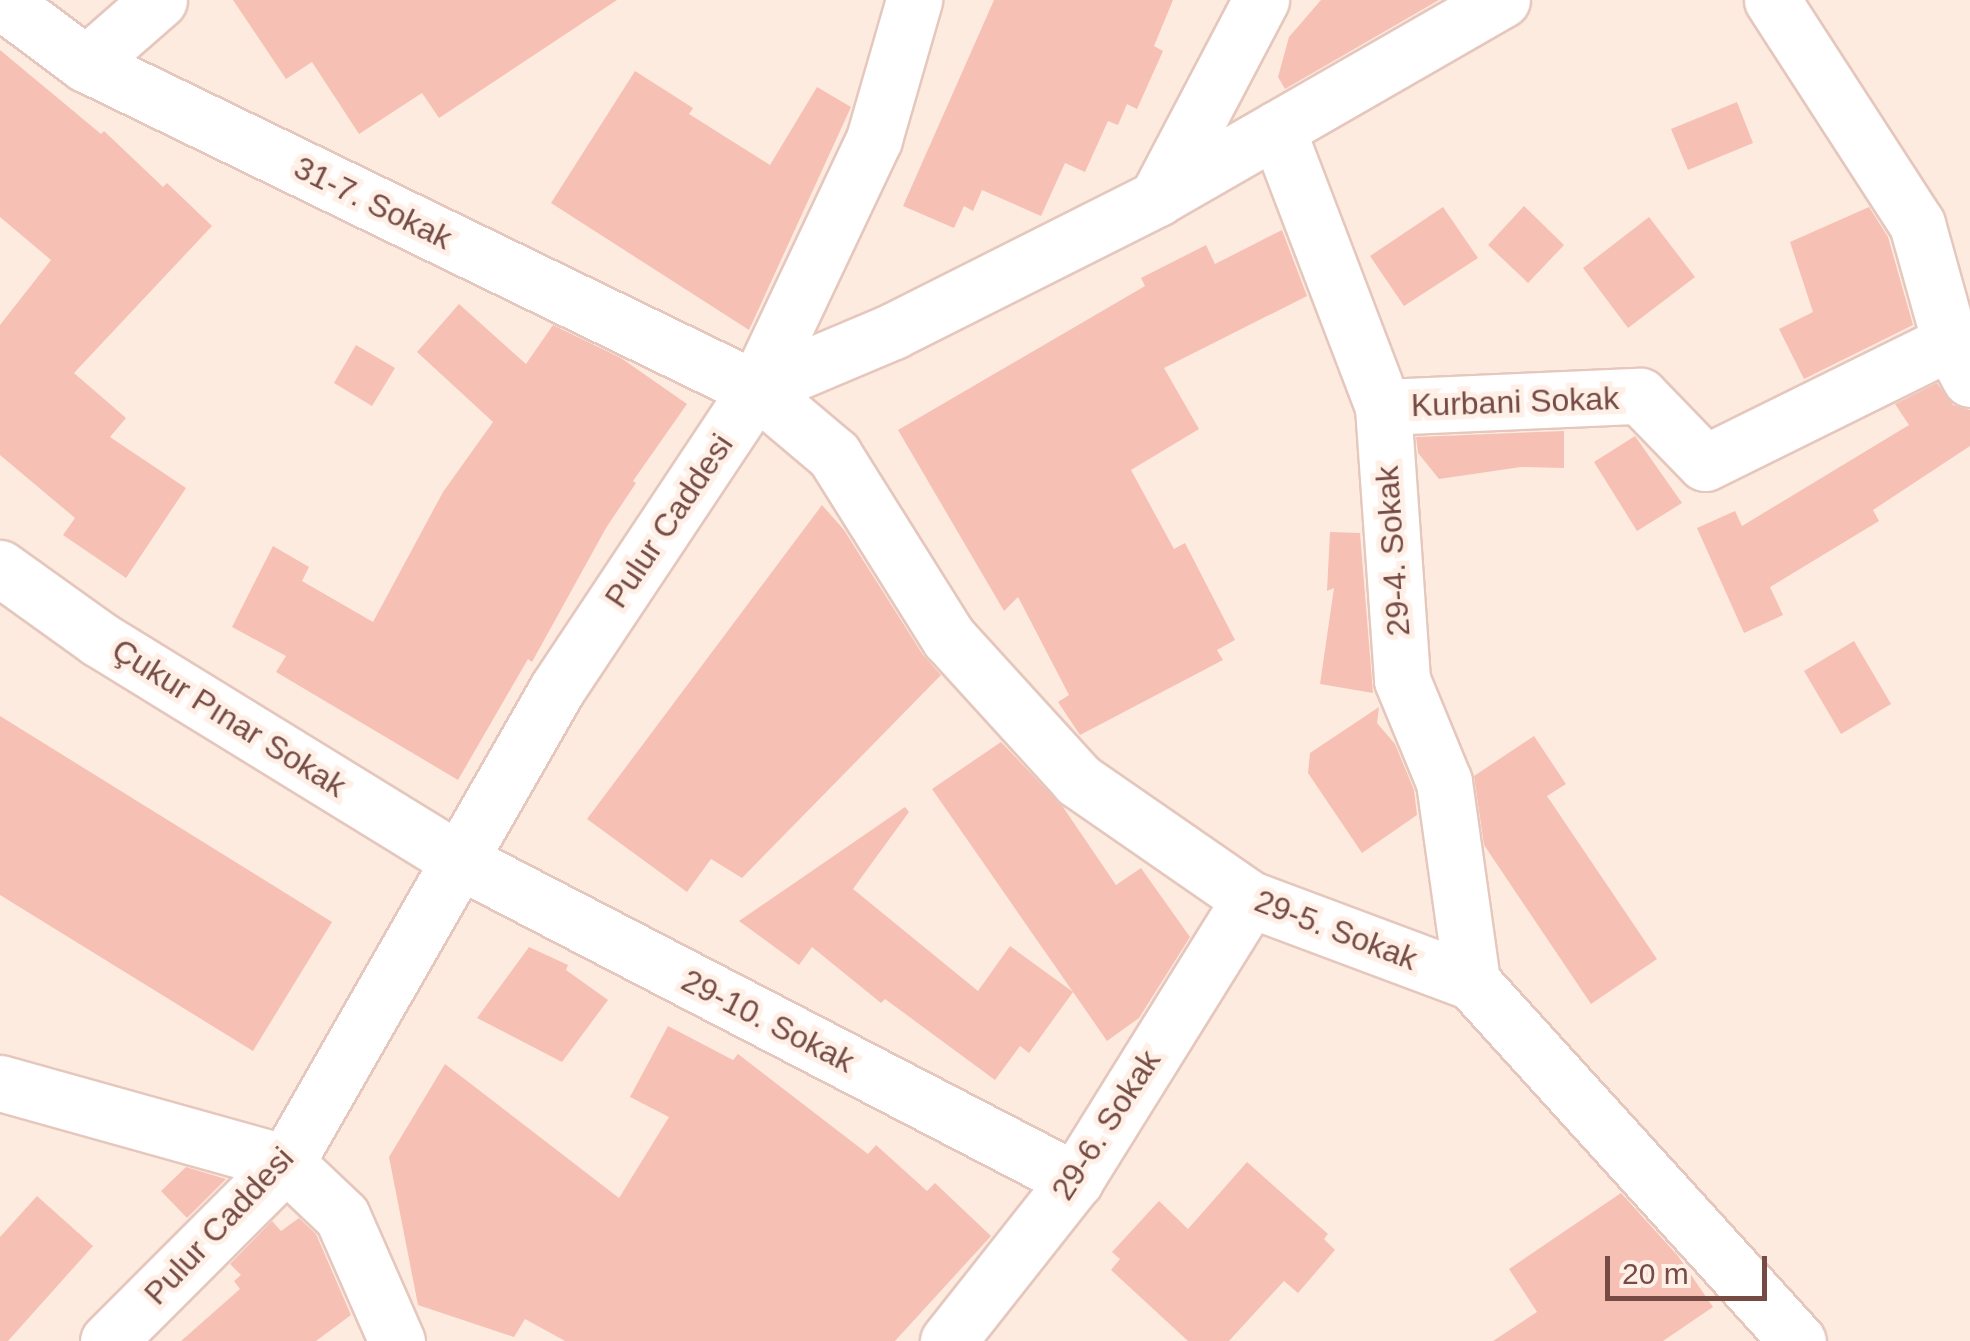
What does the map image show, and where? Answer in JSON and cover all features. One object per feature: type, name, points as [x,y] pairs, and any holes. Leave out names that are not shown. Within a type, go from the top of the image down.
[{"type":"street","name":"31-7. Sokak","points":[[0,0],[86,64],[756,389]]},
{"type":"street","points":[[86,64],[159,0]]},
{"type":"street","name":"Pulur Caddesi","points":[[108,1341],[286,1163],[462,862],[557,689],[756,389],[874,139],[914,0]]},
{"type":"street","points":[[1158,198],[1261,0]]},
{"type":"street","points":[[756,389],[893,330],[1158,198],[1502,0]]},
{"type":"street","points":[[1772,0],[1918,224],[1960,360]]},
{"type":"street","name":"29-4. Sokak","points":[[1277,129],[1383,407],[1402,680],[1444,782],[1472,982]]},
{"type":"street","name":"Kurbani Sokak","points":[[1383,407],[1640,396],[1705,463],[1960,360]]},
{"type":"street","name":"29-5. Sokak","points":[[756,389],[834,455],[949,638],[1078,780],[1250,898],[1472,982],[1798,1341]]},
{"type":"street","name":"Çukur Pınar Sokak","points":[[0,568],[99,639],[462,862]]},
{"type":"street","name":"29-10. Sokak","points":[[462,862],[1074,1180]]},
{"type":"street","name":"29-6. Sokak","points":[[948,1341],[1074,1180],[1250,898]]},
{"type":"street","points":[[0,1083],[286,1163],[342,1216],[397,1341]]},
{"type":"building","points":[[233,0],[617,0],[439,118],[422,93],[359,134],[312,62],[286,79]]},
{"type":"building","points":[[994,0],[1173,0],[1154,46],[1163,51],[1137,109],[1127,104],[1118,125],[1108,121],[1085,172],[1065,163],[1041,216],[982,190],[973,211],[964,206],[954,228],[903,206]]},
{"type":"building","points":[[1321,0],[1439,0],[1285,89],[1278,77],[1289,37]]},
{"type":"building","points":[[0,50],[101,134],[104,131],[163,187],[167,183],[212,226],[74,373],[126,418],[110,437],[186,488],[126,578],[63,535],[75,518],[0,455],[0,325],[51,260],[0,217]]},
{"type":"building","points":[[635,71],[693,108],[689,114],[770,165],[817,87],[851,107],[749,330],[551,203]]},
{"type":"building","points":[[1737,102],[1753,143],[1688,170],[1671,129]]},
{"type":"building","points":[[1524,206],[1564,245],[1528,283],[1488,245]]},
{"type":"building","points":[[1443,207],[1478,258],[1404,306],[1370,256]]},
{"type":"building","points":[[1869,207],[1888,237],[1913,325],[1804,379],[1779,329],[1813,312],[1790,242]]},
{"type":"building","points":[[1649,217],[1695,277],[1628,328],[1583,268]]},
{"type":"building","points":[[1282,230],[1307,296],[1164,368],[1199,429],[1131,470],[1174,549],[1185,543],[1235,640],[1217,650],[1223,660],[1080,735],[1058,702],[1069,695],[1018,597],[1004,611],[898,430],[1145,286],[1141,278],[1206,245],[1215,264]]},
{"type":"building","points":[[459,304],[526,364],[553,325],[621,358],[687,404],[633,481],[636,483],[606,528],[532,662],[528,659],[458,780],[276,672],[286,656],[232,627],[273,546],[309,567],[302,581],[373,622],[443,492],[493,422],[417,352]]},
{"type":"building","points":[[356,345],[395,368],[372,406],[334,383]]},
{"type":"building","points":[[1937,383],[1953,405],[1970,410],[1970,446],[1873,510],[1879,521],[1770,587],[1783,615],[1744,633],[1697,528],[1735,511],[1742,526],[1909,425],[1895,404]]},
{"type":"building","points":[[1564,431],[1564,468],[1521,467],[1439,479],[1418,453],[1416,437]]},
{"type":"building","points":[[1635,436],[1682,503],[1637,531],[1594,462]]},
{"type":"building","points":[[822,505],[844,530],[923,655],[941,675],[742,878],[711,859],[687,892],[587,819]]},
{"type":"building","points":[[1330,532],[1360,533],[1373,693],[1320,684],[1334,588],[1327,591]]},
{"type":"building","points":[[1854,641],[1891,704],[1841,734],[1804,671]]},
{"type":"building","points":[[1379,707],[1377,723],[1395,744],[1414,790],[1417,815],[1362,853],[1308,773],[1310,753]]},
{"type":"building","points":[[0,716],[332,922],[253,1051],[0,895]]},
{"type":"building","points":[[1534,736],[1566,784],[1547,796],[1657,959],[1591,1004],[1484,845],[1474,776]]},
{"type":"building","points":[[1001,742],[1063,807],[1116,885],[1141,868],[1190,937],[1139,1018],[1107,1041],[932,789]]},
{"type":"building","points":[[905,807],[909,812],[853,889],[978,991],[1010,946],[1073,992],[1029,1053],[1020,1046],[995,1080],[885,999],[881,1003],[812,947],[799,965],[739,921]]},
{"type":"building","points":[[529,947],[568,965],[566,970],[608,1000],[562,1062],[477,1018]]},
{"type":"building","points":[[668,1026],[733,1060],[738,1054],[868,1154],[876,1145],[927,1191],[935,1183],[991,1236],[895,1341],[565,1341],[525,1319],[514,1337],[418,1305],[389,1157],[445,1064],[619,1198],[669,1117],[630,1097]]},
{"type":"building","points":[[1247,1162],[1328,1234],[1324,1239],[1335,1250],[1298,1293],[1284,1281],[1229,1341],[1188,1341],[1111,1270],[1120,1259],[1112,1252],[1159,1201],[1188,1229]]},
{"type":"building","points":[[186,1167],[226,1179],[187,1218],[161,1191]]},
{"type":"building","points":[[1621,1193],[1678,1256],[1713,1307],[1663,1341],[1493,1341],[1537,1312],[1509,1269]]},
{"type":"building","points":[[37,1196],[93,1246],[8,1341],[0,1341],[0,1237]]},
{"type":"building","points":[[299,1218],[316,1234],[351,1315],[316,1341],[181,1341],[240,1289],[234,1281],[241,1275],[230,1264],[272,1221],[281,1231]]}]
